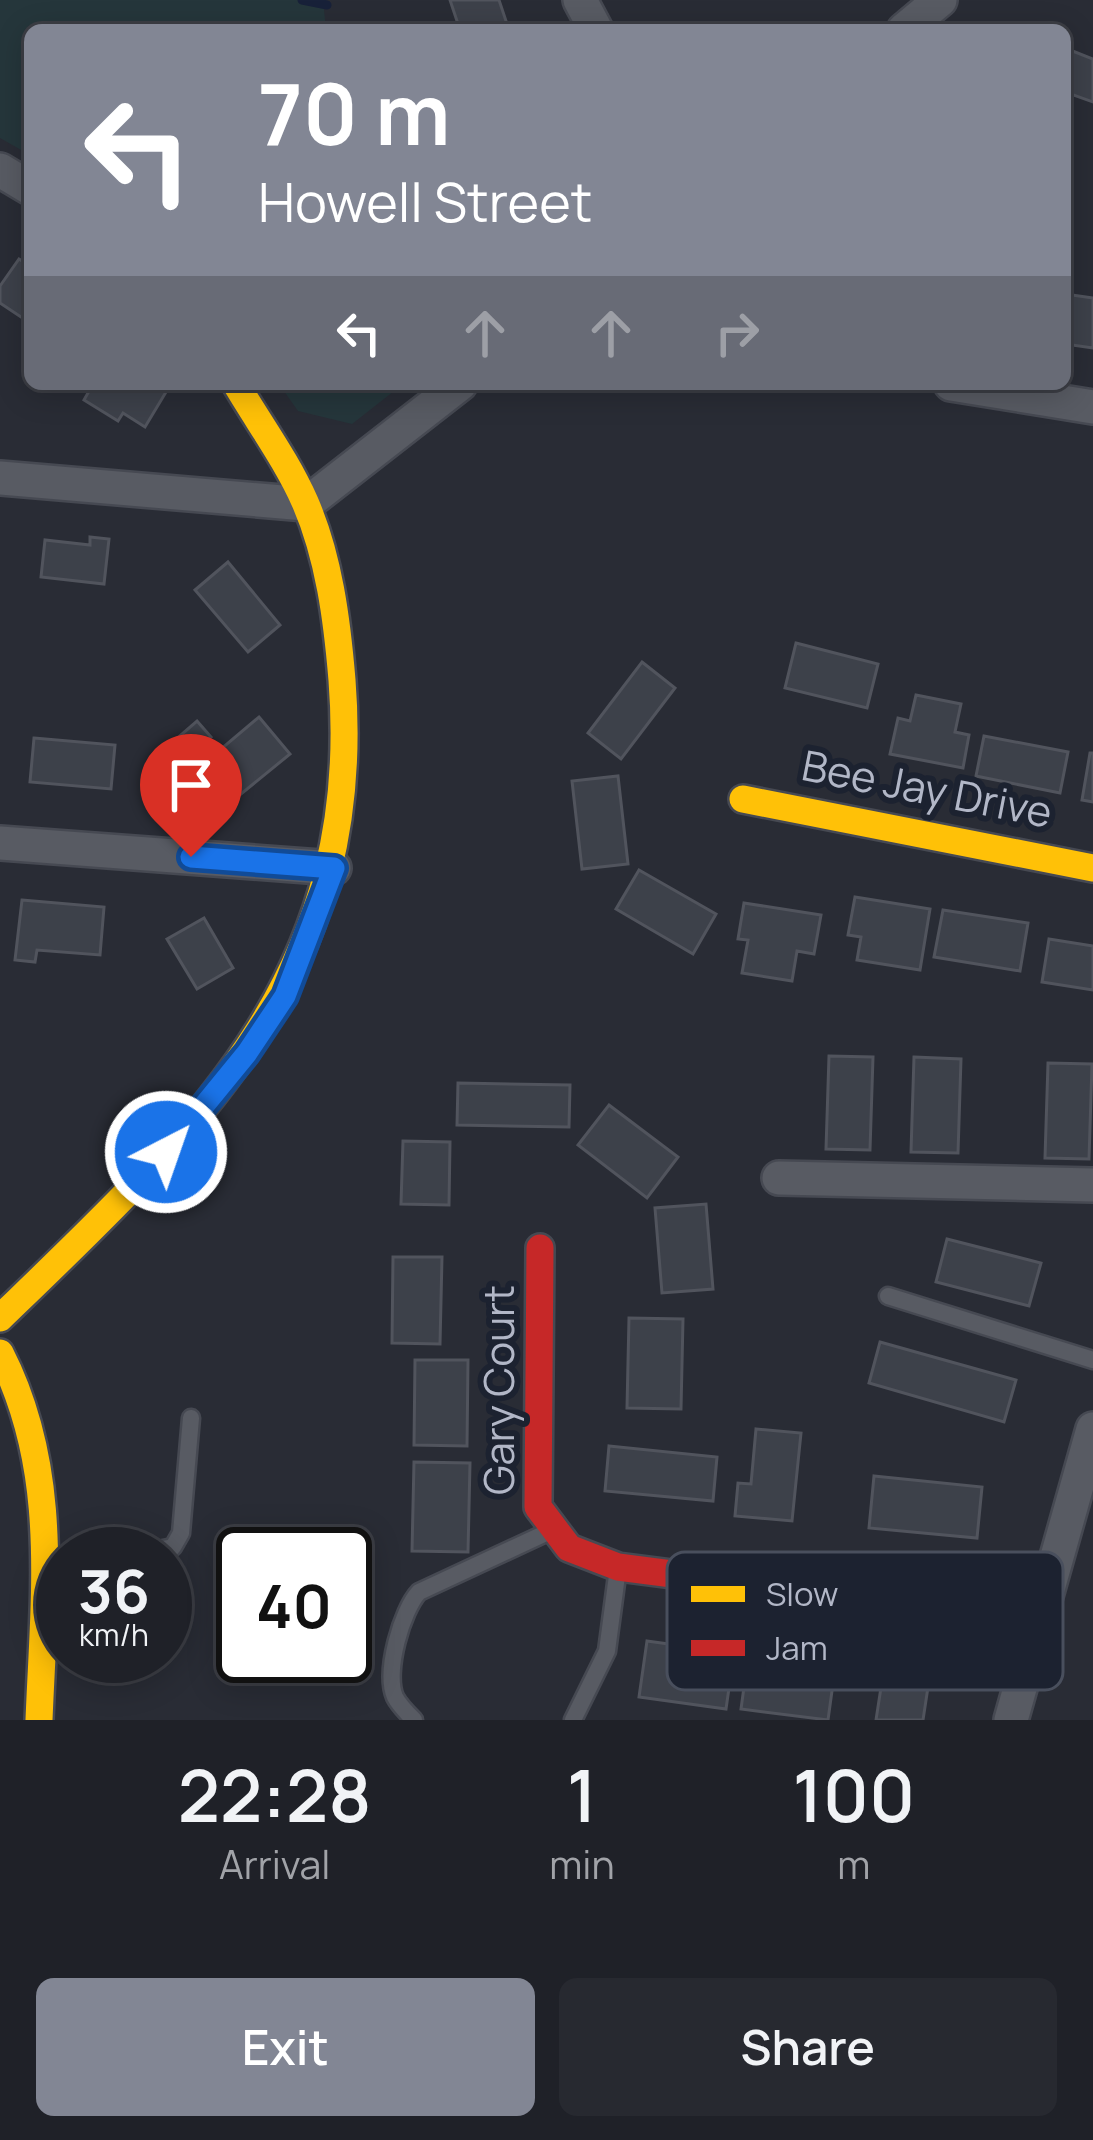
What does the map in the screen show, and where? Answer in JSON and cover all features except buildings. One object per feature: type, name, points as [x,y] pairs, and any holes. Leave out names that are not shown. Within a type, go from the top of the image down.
[{"type":"street","points":[[911,24],[940,0]]},
{"type":"street","points":[[0,1318],[108,1214],[247,1053],[285,996],[334,868],[350,777],[346,682],[331,591],[306,504],[240,390]]},
{"type":"street","points":[[0,478],[306,504],[452,390]]},
{"type":"street","points":[[987,390],[1093,407]]},
{"type":"street","name":"Bee Jay Drive","points":[[743,799],[1093,868]]},
{"type":"street","points":[[0,843],[334,868]]},
{"type":"street","points":[[779,1178],[1093,1185]]},
{"type":"street","name":"Gary Court","points":[[539,1248],[538,1507],[548,1532],[566,1549],[618,1567],[667,1573]]},
{"type":"street","points":[[0,1353],[19,1382],[36,1433],[49,1527]]},
{"type":"street","points":[[1056,1552],[1093,1429]]},
{"type":"street","points":[[39,1720],[42,1683]]},
{"type":"street","points":[[1011,1720],[1019,1690]]},
{"type":"lane","points":[[888,1296],[1093,1360]]},
{"type":"lane","points":[[182,1527],[191,1418]]},
{"type":"lane","points":[[413,1720],[396,1700],[391,1678],[409,1603],[419,1592],[548,1532]]},
{"type":"lane","points":[[573,1720],[607,1652],[618,1567]]},
{"type":"shaded area","points":[[0,0],[323,0],[325,24],[24,24],[24,152],[0,138]]},
{"type":"shaded area","points":[[283,390],[395,390],[352,424],[298,411]]},
{"type":"waterway","points":[[302,0],[327,5]]},
{"type":"traffic: slow","points":[[0,1318],[140,1180],[201,1111],[254,1039],[296,962],[326,878],[342,785],[342,680],[331,589],[305,502],[240,390]]},
{"type":"traffic: slow","points":[[743,799],[1093,868]]},
{"type":"traffic: slow","points":[[0,1353],[19,1397],[40,1487],[45,1579],[39,1720]]},
{"type":"traffic: jam","points":[[540,1248],[538,1507],[569,1548],[618,1567],[667,1573]]},
{"type":"route","points":[[166,1152],[247,1053],[285,996],[334,868],[191,857]]}]
